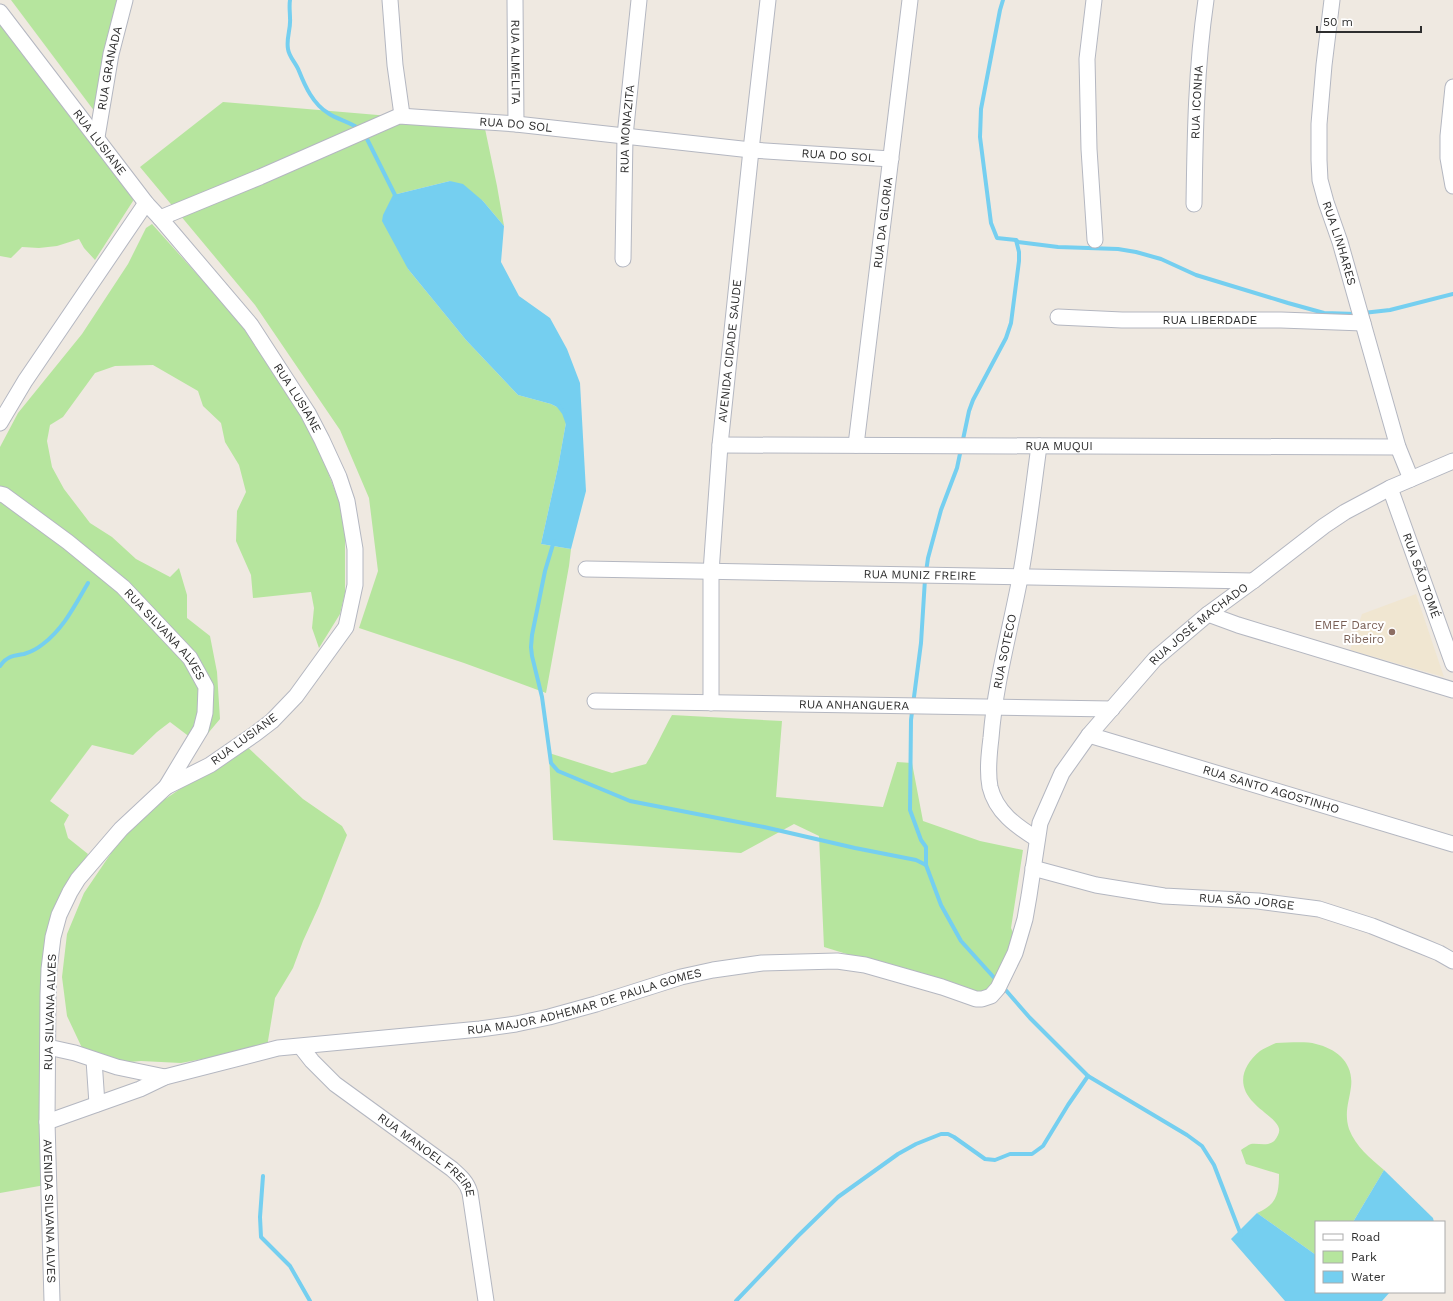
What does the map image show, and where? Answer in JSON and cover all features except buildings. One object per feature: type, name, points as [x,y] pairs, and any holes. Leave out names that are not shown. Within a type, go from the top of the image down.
[{"type":"street","name":"RUA GRANADA","points":[[97,138],[113,48],[125,0]]},
{"type":"street","points":[[390,0],[395,65],[402,115]]},
{"type":"street","name":"RUA ALMELITA","points":[[515,0],[516,124]]},
{"type":"street","name":"RUA MONAZITA","points":[[623,259],[625,136],[640,0]]},
{"type":"street","name":"AVENIDA CIDADE SAUDE","points":[[711,703],[711,572],[720,445],[768,0]]},
{"type":"street","name":"RUA DA GLORIA","points":[[856,445],[910,0]]},
{"type":"street","points":[[1094,0],[1087,59],[1089,148],[1095,240]]},
{"type":"street","name":"RUA ICONHA","points":[[1194,204],[1195,103],[1198,58],[1206,0]]},
{"type":"street","name":"RUA LINHARES","points":[[1332,0],[1319,124],[1320,180],[1398,447],[1411,479]]},
{"type":"street","name":"RUA LUSIANE","points":[[0,12],[146,203],[251,325],[271,353],[308,413],[322,440],[339,477],[347,501],[355,549],[355,585],[346,627],[296,696],[272,721],[210,765],[166,787]]},
{"type":"street","points":[[1453,87],[1448,136],[1448,158],[1453,186]]},
{"type":"street","name":"RUA DO SOL","points":[[160,218],[260,177],[396,116],[402,115],[516,124],[751,150],[891,159]]},
{"type":"street","points":[[0,423],[25,381],[146,203]]},
{"type":"street","name":"RUA LIBERDADE","points":[[1058,317],[1122,320],[1281,320],[1363,323]]},
{"type":"street","name":"RUA MUQUI","points":[[720,445],[1398,447]]},
{"type":"street","name":"RUA SOTECO","points":[[1037,839],[1019,828],[1009,819],[995,799],[990,787],[988,770],[993,707],[1020,577],[1039,446]]},
{"type":"street","name":"RUA JOSÉ MACHADO","points":[[998,988],[1016,953],[1025,919],[1040,823],[1062,773],[1089,735],[1155,659],[1208,614],[1324,526],[1390,488],[1453,461]]},
{"type":"street","name":"RUA SÃO TOMÉ","points":[[1390,488],[1453,664]]},
{"type":"street","name":"RUA SILVANA ALVES","points":[[0,494],[4,495],[68,542],[123,587],[190,658],[206,686],[205,712],[201,730],[166,787],[106,845],[78,879],[62,909],[54,937],[49,969],[47,1122]]},
{"type":"street","name":"RUA MUNIZ FREIRE","points":[[586,569],[1253,581]]},
{"type":"street","points":[[1208,614],[1453,690]]},
{"type":"street","name":"RUA ANHANGUERA","points":[[595,701],[1112,709]]},
{"type":"street","name":"RUA SANTO AGOSTINHO","points":[[1089,735],[1453,844]]},
{"type":"street","name":"RUA SÃO JORGE","points":[[1033,868],[1103,886],[1156,895],[1258,901],[1318,909],[1366,924],[1439,953],[1453,962]]},
{"type":"street","name":"RUA MAJOR ADHEMAR DE PAULA GOMES","points":[[47,1122],[140,1089],[165,1077],[278,1048],[480,1029],[516,1024],[549,1017],[596,1004],[681,977],[713,970],[762,963],[837,961],[865,965],[942,987],[976,999],[991,996],[998,988]]},
{"type":"street","name":"RUA MAJOR ADHEMAR DE PAULA GOMES","points":[[48,1047],[75,1053],[117,1067],[165,1077]]},
{"type":"street","name":"RUA MANOEL FREIRE","points":[[301,1047],[312,1061],[335,1084],[452,1169],[468,1185],[486,1301]]},
{"type":"street","points":[[94,1060],[97,1104]]},
{"type":"street","name":"AVENIDA SILVANA ALVES","points":[[47,1122],[52,1301]]},
{"type":"shaded area","name":"EMEF Darcy Ribeiro","points":[[1416,594],[1444,677],[1350,650],[1362,614]]},
{"type":"green space","points":[[11,0],[122,0],[95,112]]},
{"type":"green space","points":[[0,18],[87,132],[106,139],[104,155],[131,180],[133,201],[95,260],[84,248],[79,239],[57,246],[39,248],[22,247],[11,258],[0,256]]},
{"type":"green space","points":[[223,102],[484,124],[504,226],[483,201],[450,181],[393,195],[408,269],[466,340],[518,395],[551,404],[563,410],[567,417],[558,467],[541,544],[571,549],[546,693],[464,663],[359,628],[378,571],[369,498],[340,430],[255,305],[140,167]]},
{"type":"green space","points":[[152,224],[239,321],[278,378],[318,446],[345,517],[345,593],[340,614],[319,648],[312,628],[314,608],[311,592],[253,598],[251,575],[236,541],[237,511],[246,492],[239,465],[225,442],[221,423],[203,406],[198,391],[153,365],[115,366],[95,373],[63,417],[50,425],[47,441],[52,467],[64,489],[90,523],[112,537],[136,559],[170,577],[179,568],[187,595],[187,618],[210,636],[217,672],[220,719],[199,744],[170,722],[133,755],[92,745],[50,801],[69,815],[64,824],[68,838],[88,854],[64,892],[48,934],[45,1185],[0,1193],[0,447],[18,413],[82,334],[128,264],[146,228]]},
{"type":"green space","points":[[672,715],[782,721],[776,797],[883,807],[897,762],[912,763],[923,821],[980,841],[1023,850],[1011,928],[1015,937],[999,979],[983,996],[824,947],[819,836],[794,824],[741,853],[553,840],[549,753],[612,773],[646,764]]},
{"type":"green space","points":[[242,742],[303,799],[342,826],[347,835],[293,968],[275,998],[267,1047],[181,1063],[141,1061],[106,1064],[83,1050],[67,1016],[62,977],[67,934],[84,893],[118,843],[158,804],[205,772]]},
{"type":"green space","points":[[1276,1043],[1312,1043],[1331,1049],[1342,1058],[1347,1064],[1351,1078],[1347,1108],[1349,1129],[1359,1147],[1384,1170],[1354,1221],[1315,1221],[1315,1254],[1257,1213],[1264,1210],[1276,1198],[1279,1174],[1246,1164],[1241,1150],[1251,1144],[1273,1142],[1279,1133],[1279,1128],[1271,1117],[1257,1106],[1248,1096],[1243,1083],[1245,1069],[1249,1063],[1260,1051]]},
{"type":"water","points":[[450,181],[463,184],[483,201],[504,226],[501,262],[519,296],[550,318],[567,349],[580,383],[586,491],[571,549],[541,544],[558,467],[567,417],[563,410],[551,404],[518,395],[466,340],[408,269],[382,221],[383,215],[393,195]]},
{"type":"water","points":[[1384,1170],[1433,1218],[1434,1221],[1354,1221]]},
{"type":"water","points":[[1257,1213],[1315,1254],[1315,1293],[1389,1293],[1382,1301],[1285,1301],[1231,1239]]},
{"type":"waterway","points":[[290,0],[288,49],[307,89],[314,100],[323,109],[361,130]]},
{"type":"waterway","points":[[1003,0],[981,109],[980,137],[991,223],[997,238],[1058,247],[1118,249],[1136,252],[1161,259],[1196,275],[1288,303],[1324,313],[1356,314]]},
{"type":"waterway","points":[[365,135],[397,199]]},
{"type":"waterway","points":[[926,572],[928,558],[941,510],[957,468],[969,411],[973,400],[1006,338],[1011,323],[1019,261],[1019,252],[1016,240]]},
{"type":"waterway","points":[[1363,313],[1390,310],[1453,294]]},
{"type":"waterway","points":[[558,405],[564,413],[568,424]]},
{"type":"waterway","points":[[554,541],[545,571],[531,647],[542,697],[551,763],[558,771],[630,801],[764,827],[855,848],[916,860],[926,865]]},
{"type":"waterway","points":[[925,579],[921,643],[911,720],[910,810],[921,840],[926,847],[926,865],[941,905],[961,941],[998,982]]},
{"type":"waterway","points":[[0,666],[8,658],[32,651],[50,638],[68,616],[88,583]]},
{"type":"waterway","points":[[1003,987],[1030,1018],[1088,1076],[1187,1135],[1202,1146],[1214,1165],[1241,1235]]},
{"type":"waterway","points":[[736,1301],[798,1236],[838,1197],[898,1154],[916,1144],[941,1134],[948,1134],[954,1137],[985,1159],[995,1160],[1010,1154],[1032,1154],[1043,1146],[1088,1076]]},
{"type":"waterway","points":[[263,1176],[260,1217],[261,1237],[290,1266],[310,1301]]},
{"type":"place","name":"EMEF Darcy Ribeiro","points":[[1392,632]]}]
